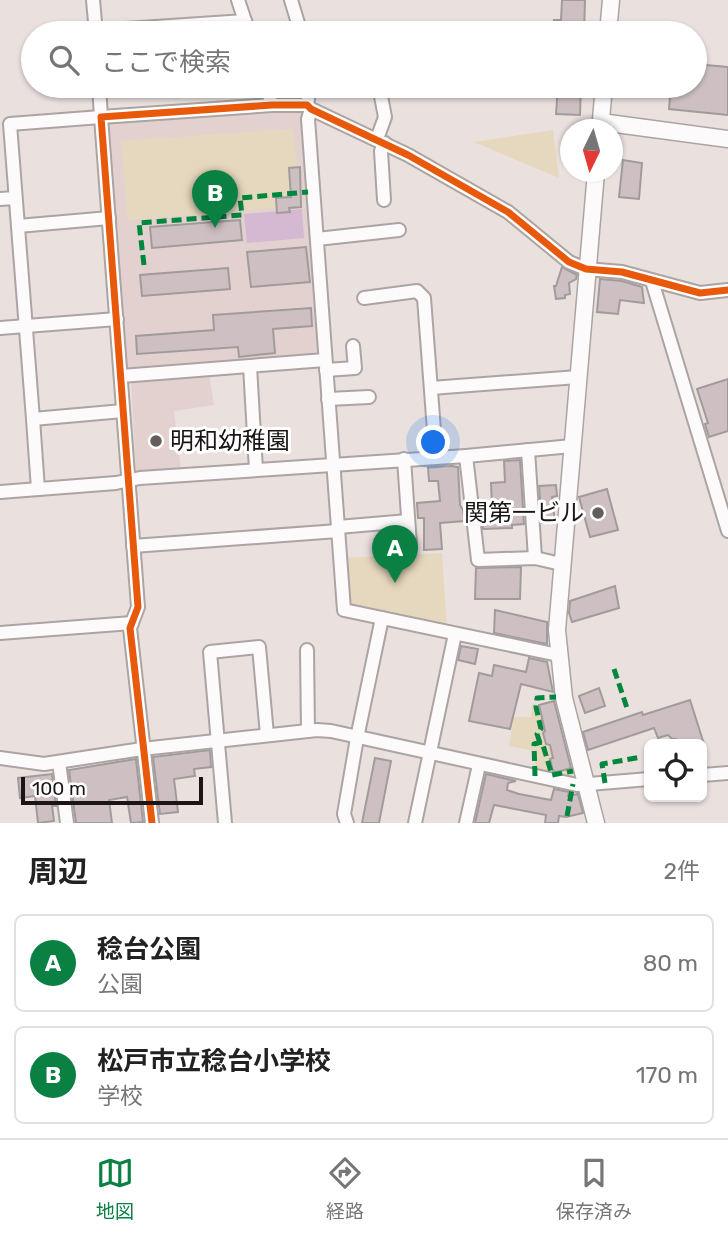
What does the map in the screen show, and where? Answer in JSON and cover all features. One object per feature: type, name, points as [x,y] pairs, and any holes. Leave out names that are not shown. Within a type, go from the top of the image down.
[{"type":"street","points":[[93,0],[95,21]]},
{"type":"street","points":[[238,0],[245,21]]},
{"type":"street","points":[[291,0],[297,21]]},
{"type":"street","points":[[609,21],[611,0]]},
{"type":"street","points":[[100,98],[138,607],[130,628],[152,823]]},
{"type":"street","points":[[270,98],[272,105]]},
{"type":"street","points":[[309,98],[308,119],[344,610],[558,655]]},
{"type":"street","points":[[381,98],[385,117],[381,141],[384,200]]},
{"type":"street","points":[[602,119],[603,98]]},
{"type":"street","points":[[38,489],[18,226],[5,124],[272,105],[309,107],[381,141],[509,212],[569,262],[586,269],[622,272],[700,293],[728,290]]},
{"type":"street","points":[[623,128],[728,139]]},
{"type":"street","points":[[595,182],[557,618],[558,655],[564,698],[596,823]]},
{"type":"street","points":[[0,199],[15,198]]},
{"type":"street","points":[[18,226],[109,218]]},
{"type":"street","points":[[317,239],[399,230]]},
{"type":"street","points":[[652,281],[728,531]]},
{"type":"street","points":[[364,299],[417,291],[424,298],[436,457]]},
{"type":"street","points":[[0,328],[117,319]]},
{"type":"street","points":[[121,376],[250,366],[325,365],[355,368],[353,346]]},
{"type":"street","points":[[250,366],[257,470]]},
{"type":"street","points":[[431,388],[578,377]]},
{"type":"street","points":[[328,399],[369,397]]},
{"type":"street","points":[[33,419],[124,411]]},
{"type":"street","points":[[0,492],[572,446]]},
{"type":"street","points":[[528,450],[535,558]]},
{"type":"street","points":[[466,456],[478,560],[535,558],[561,564]]},
{"type":"street","points":[[404,459],[410,545]]},
{"type":"street","points":[[133,546],[408,522]]},
{"type":"street","points":[[347,823],[344,814],[382,618]]},
{"type":"street","points":[[0,633],[132,623]]},
{"type":"street","points":[[415,823],[455,634]]},
{"type":"street","points":[[225,823],[210,652],[259,647],[267,735]]},
{"type":"street","points":[[303,658],[309,731]]},
{"type":"street","points":[[0,758],[44,764],[219,740],[331,731],[577,785],[644,779]]},
{"type":"street","points":[[59,762],[67,823]]},
{"type":"street","points":[[466,823],[479,765]]},
{"type":"street","points":[[707,775],[728,773]]},
{"type":"shaded area","points":[[300,110],[303,112],[323,353],[318,358],[133,372],[127,367],[108,121]]},
{"type":"shaded area","points":[[293,129],[301,206],[128,220],[121,141]]},
{"type":"shaded area","points":[[553,130],[559,178],[474,142]]},
{"type":"shaded area","points":[[302,209],[304,238],[247,243],[244,214]]},
{"type":"shaded area","name":"明和幼稚園","points":[[209,374],[214,405],[174,411],[181,471],[136,474],[131,382]]},
{"type":"shaded area","points":[[442,553],[447,629],[348,607],[344,558]]},
{"type":"shaded area","points":[[532,704],[538,705],[546,744],[549,745],[553,758],[550,760],[553,772],[572,768],[575,780],[535,772],[534,751],[509,746],[514,717],[531,717]]},
{"type":"building","points":[[562,0],[585,0],[584,21],[554,21],[561,20]]},
{"type":"building","points":[[707,65],[728,67],[728,115],[669,109],[670,98],[707,98]]},
{"type":"building","points":[[557,98],[581,98],[580,115],[556,114]]},
{"type":"building","points":[[623,160],[642,163],[639,199],[619,197],[621,182],[623,182]]},
{"type":"building","points":[[300,167],[301,207],[289,208],[290,212],[277,213],[276,198],[291,197],[289,168]]},
{"type":"building","points":[[240,220],[242,240],[152,248],[150,227]]},
{"type":"building","points":[[306,247],[310,282],[251,287],[247,252]]},
{"type":"building","points":[[562,267],[577,275],[576,279],[569,283],[570,294],[556,299],[554,286]]},
{"type":"building","points":[[228,268],[230,289],[142,296],[140,275]]},
{"type":"building","points":[[600,279],[622,281],[642,287],[644,303],[620,300],[618,314],[597,312]]},
{"type":"building","points":[[311,308],[312,326],[273,329],[275,353],[239,357],[238,347],[137,354],[136,336],[214,330],[213,315]]},
{"type":"building","points":[[728,379],[728,431],[709,437],[705,424],[708,423],[697,389]]},
{"type":"building","points":[[520,460],[524,524],[512,525],[512,528],[483,529],[481,509],[492,507],[491,483],[505,482],[504,461]]},
{"type":"building","points":[[428,467],[458,467],[460,505],[465,521],[440,523],[442,549],[424,550],[424,518],[418,518],[417,503],[440,501],[438,481],[429,481]]},
{"type":"building","points":[[556,485],[557,496],[552,497],[555,522],[542,523],[539,486]]},
{"type":"building","name":"関第一ビル","points":[[607,489],[618,530],[590,537],[579,497]]},
{"type":"building","points":[[521,567],[520,599],[475,599],[476,568]]},
{"type":"building","points":[[615,586],[619,608],[572,622],[569,613],[570,601]]},
{"type":"building","points":[[495,610],[547,622],[547,644],[494,633]]},
{"type":"building","points":[[461,646],[478,649],[475,664],[458,660]]},
{"type":"building","points":[[529,658],[547,662],[553,692],[521,684],[510,729],[469,721],[479,673],[492,676],[494,665],[526,672]]},
{"type":"building","points":[[599,688],[605,706],[585,713],[579,696]]},
{"type":"building","points":[[690,700],[702,739],[672,739],[668,735],[658,738],[654,728],[588,750],[583,732],[642,712],[643,715]]},
{"type":"building","points":[[554,701],[571,768],[557,772],[553,771],[550,759],[553,758],[543,733],[545,731],[539,705]]},
{"type":"building","points":[[210,750],[211,767],[194,769],[195,776],[174,779],[178,812],[160,814],[153,757]]},
{"type":"building","points":[[375,758],[391,761],[379,823],[362,823]]},
{"type":"building","points":[[136,759],[143,822],[131,823],[127,797],[109,800],[112,823],[76,823],[69,770]]},
{"type":"building","points":[[52,774],[56,806],[52,806],[54,821],[38,823],[35,796],[20,798],[18,778]]},
{"type":"building","points":[[486,774],[516,781],[508,783],[507,790],[519,794],[551,800],[554,789],[569,792],[568,796],[578,794],[583,813],[559,816],[558,823],[545,823],[546,815],[494,805],[489,823],[475,823]]},
{"type":"marked path","points":[[144,265],[139,223],[242,215],[240,198],[308,192]]},
{"type":"marked path","points":[[614,669],[627,708]]},
{"type":"marked path","points":[[540,743],[537,734],[541,729],[536,707],[537,698],[556,697]]},
{"type":"marked path","points":[[535,776],[534,744],[542,742],[552,775],[573,771]]},
{"type":"marked path","points":[[605,783],[602,764],[642,757]]},
{"type":"marked path","points":[[567,816],[573,784]]},
{"type":"cycle path","points":[[152,823],[130,628],[138,607],[101,117],[307,105],[408,155],[508,212],[569,262],[586,269],[622,272],[700,293],[728,290]]},
{"type":"place","name":"松戸市立稔台小学校","points":[[215,228]]},
{"type":"place","name":"明和幼稚園","points":[[156,441]]},
{"type":"place","name":"関第一ビル","points":[[598,513]]},
{"type":"place","name":"稔台公園","points":[[395,583]]}]
